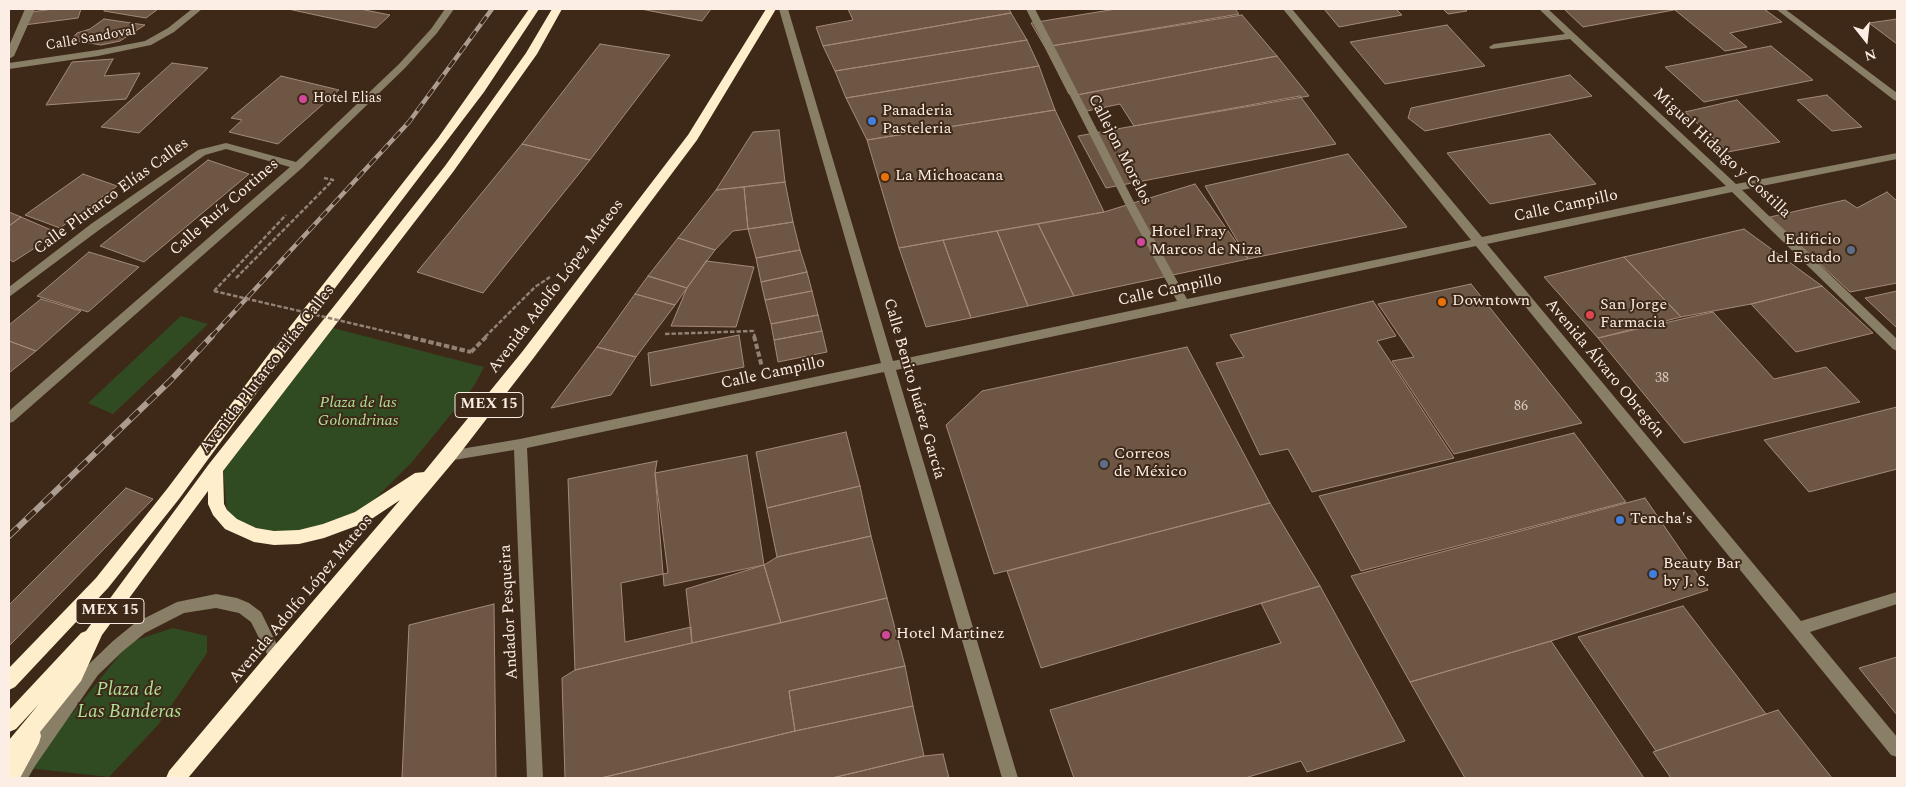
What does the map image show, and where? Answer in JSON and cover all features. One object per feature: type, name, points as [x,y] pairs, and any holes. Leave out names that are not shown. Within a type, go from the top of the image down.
[{"type":"highway","points":[[9,681],[102,583],[173,494],[289,338],[447,134],[534,9]]},
{"type":"highway","name":"Avenida Plutarco Elías Calles","points":[[9,754],[75,675],[96,629],[215,469],[448,169],[531,54],[557,9]]},
{"type":"highway","name":"Avenida Adolfo López Mateos","points":[[176,778],[276,657],[445,460],[527,356],[693,137],[771,9]]},
{"type":"highway","points":[[215,469],[216,504],[221,515],[231,524],[254,535],[274,538],[299,537],[324,531],[361,517],[397,495],[445,460]]},
{"type":"highway","points":[[9,724],[96,629]]},
{"type":"highway","points":[[10,778],[48,706]]},
{"type":"street","points":[[9,56],[30,9]]},
{"type":"street","name":"Calle Sandoval","points":[[9,66],[115,50],[148,42],[171,30],[197,9]]},
{"type":"street","name":"Calle Ruíz Cortines","points":[[9,418],[298,166],[402,66],[434,31],[449,9]]},
{"type":"street","name":"Calle Benito Juárez García","points":[[783,9],[1010,778]]},
{"type":"street","name":"Callejon Morelos","points":[[1030,9],[1130,204],[1185,305]]},
{"type":"street","name":"Avenida Álvaro Obregón","points":[[1287,9],[1897,749]]},
{"type":"street","name":"Miguel Hidalgo y Costilla","points":[[1543,9],[1734,188],[1897,346]]},
{"type":"street","points":[[1780,9],[1897,98]]},
{"type":"street","points":[[1494,46],[1572,36]]},
{"type":"street","name":"Calle Plutarco Elías Calles","points":[[9,293],[95,227],[202,152],[226,146],[298,166]]},
{"type":"street","name":"Calle Campillo","points":[[445,460],[1734,188],[1897,156]]},
{"type":"street","name":"Andador Pesqueira","points":[[520,444],[536,778]]},
{"type":"street","points":[[1798,629],[1897,598]]},
{"type":"street","points":[[20,778],[29,760],[93,670],[140,628],[182,607],[216,602],[232,603],[244,608],[256,617],[276,657]]},
{"type":"path","points":[[236,278],[333,180],[327,177],[320,178]]},
{"type":"path","points":[[287,214],[214,291],[471,352]]},
{"type":"path","points":[[665,334],[753,331],[768,392]]},
{"type":"green space","points":[[181,316],[208,324],[113,414],[88,403]]},
{"type":"green space","name":"Plaza de las Golondrinas","points":[[333,328],[484,367],[474,386],[412,462],[360,514],[299,533],[258,533],[227,513],[223,467]]},
{"type":"green space","name":"Plaza de Las Banderas","points":[[173,628],[207,636],[207,653],[158,725],[109,777],[28,768],[130,642]]},
{"type":"building","points":[[54,9],[81,9],[78,18],[24,25],[31,12]]},
{"type":"building","points":[[104,9],[158,9],[146,18],[104,11]]},
{"type":"building","points":[[288,9],[360,9],[390,15],[376,28]]},
{"type":"building","points":[[641,9],[711,9],[702,21]]},
{"type":"building","points":[[848,9],[1009,9],[1011,13],[823,46],[816,27],[853,20]]},
{"type":"building","points":[[1116,9],[1235,9],[1239,14],[1045,47],[1031,23]]},
{"type":"building","points":[[1324,9],[1396,9],[1402,15],[1339,27]]},
{"type":"building","points":[[1443,9],[1465,9],[1467,11],[1448,14]]},
{"type":"building","points":[[1564,9],[1679,9],[1583,27]]},
{"type":"building","points":[[1764,9],[1782,22],[1730,33],[1747,47],[1725,51],[1675,10]]},
{"type":"building","points":[[1011,13],[1027,40],[835,71],[823,46]]},
{"type":"building","points":[[1242,15],[1277,56],[1077,95],[1069,94],[1045,47]]},
{"type":"building","points":[[104,19],[145,25],[120,41],[101,45],[71,40],[77,33],[90,29]]},
{"type":"building","points":[[1897,19],[1897,44],[1869,23]]},
{"type":"building","points":[[1447,25],[1485,66],[1385,84],[1350,42]]},
{"type":"building","points":[[1027,40],[1039,66],[846,98],[835,71]]},
{"type":"building","points":[[600,44],[670,55],[590,160],[522,144]]},
{"type":"building","points":[[1771,46],[1813,80],[1704,102],[1665,67]]},
{"type":"building","points":[[1277,56],[1309,96],[1134,126],[1120,104],[1087,111],[1077,95]]},
{"type":"building","points":[[113,59],[104,76],[140,73],[126,99],[46,105],[72,62]]},
{"type":"building","points":[[172,63],[208,68],[139,133],[101,127]]},
{"type":"building","points":[[1039,66],[1055,110],[867,140],[846,98]]},
{"type":"building","points":[[1570,75],[1592,96],[1425,131],[1408,118],[1411,108]]},
{"type":"building","points":[[281,76],[339,90],[278,144],[229,132],[242,120],[231,118]]},
{"type":"building","points":[[1827,95],[1862,127],[1832,131],[1797,100]]},
{"type":"building","points":[[1300,96],[1336,144],[1106,188],[1078,136]]},
{"type":"building","points":[[1737,100],[1780,142],[1728,152],[1685,112]]},
{"type":"building","points":[[1055,110],[1104,212],[899,248],[867,140]]},
{"type":"building","points":[[779,130],[785,182],[716,190],[753,132]]},
{"type":"building","points":[[1550,134],[1596,184],[1490,204],[1447,153]]},
{"type":"building","points":[[522,144],[590,160],[483,293],[417,272]]},
{"type":"building","name":"Hotel Fray Marcos de Niza","points":[[1348,154],[1407,227],[1248,259],[1205,186]]},
{"type":"building","points":[[208,160],[249,174],[144,262],[100,246]]},
{"type":"building","points":[[83,174],[117,186],[60,228],[25,215]]},
{"type":"building","points":[[785,182],[793,222],[748,229],[744,187]]},
{"type":"building","name":"Hotel Fray Marcos de Niza","points":[[1195,184],[1248,259],[1074,296],[1038,224],[1104,212]]},
{"type":"building","points":[[744,187],[748,229],[733,231],[715,250],[678,238],[716,190]]},
{"type":"building","name":"Edificio del Estado","points":[[1887,192],[1897,201],[1897,283],[1850,292],[1770,217],[1845,200],[1857,208]]},
{"type":"building","points":[[9,212],[21,217],[9,226]]},
{"type":"building","points":[[21,217],[58,233],[13,262],[9,259],[9,226]]},
{"type":"building","points":[[793,222],[800,250],[756,258],[748,229]]},
{"type":"building","points":[[1038,224],[1074,296],[1028,306],[997,231]]},
{"type":"building","points":[[1744,229],[1822,286],[1751,304],[1681,317],[1624,257]]},
{"type":"building","points":[[997,231],[1028,306],[971,318],[943,240]]},
{"type":"building","points":[[678,238],[715,250],[687,288],[648,276]]},
{"type":"building","points":[[943,240],[971,318],[926,327],[899,248]]},
{"type":"building","points":[[800,250],[807,272],[761,282],[756,258]]},
{"type":"building","points":[[89,252],[139,267],[88,312],[37,296]]},
{"type":"building","points":[[1624,257],[1681,317],[1598,338],[1544,277]]},
{"type":"building","points":[[706,261],[754,267],[736,327],[671,326],[687,288]]},
{"type":"building","points":[[807,272],[812,291],[765,300],[761,282]]},
{"type":"building","points":[[648,276],[687,288],[675,305],[635,294]]},
{"type":"building","points":[[1471,284],[1582,423],[1454,454],[1392,361],[1414,357],[1378,304]]},
{"type":"building","points":[[1822,286],[1873,333],[1796,352],[1751,304]]},
{"type":"building","points":[[812,291],[818,315],[771,324],[765,300]]},
{"type":"building","points":[[1897,291],[1897,328],[1865,298]]},
{"type":"building","points":[[635,294],[675,305],[636,357],[597,347]]},
{"type":"building","points":[[41,299],[81,311],[36,351],[9,341],[9,325]]},
{"type":"building","points":[[1373,301],[1396,336],[1377,341],[1454,458],[1312,492],[1288,449],[1260,455],[1216,363],[1244,357],[1230,335]]},
{"type":"building","points":[[1713,312],[1774,379],[1826,367],[1860,402],[1684,443],[1598,338]]},
{"type":"building","points":[[818,315],[822,331],[774,340],[771,324]]},
{"type":"building","points":[[822,331],[827,352],[778,362],[774,340]]},
{"type":"building","points":[[739,335],[744,367],[651,386],[648,353]]},
{"type":"building","points":[[9,341],[36,351],[9,373]]},
{"type":"building","points":[[597,347],[636,357],[611,395],[551,408]]},
{"type":"building","name":"Correos de México","points":[[1187,347],[1270,503],[994,574],[946,425],[982,391]]},
{"type":"building","points":[[1897,407],[1897,469],[1809,492],[1764,440]]},
{"type":"building","points":[[846,432],[860,486],[767,508],[756,452]]},
{"type":"building","points":[[1574,433],[1626,502],[1361,571],[1319,496]]},
{"type":"building","points":[[747,455],[764,565],[664,586],[655,473]]},
{"type":"building","points":[[657,461],[655,473],[668,573],[621,583],[625,642],[691,627],[692,643],[575,670],[568,479]]},
{"type":"building","points":[[860,486],[871,536],[777,557],[767,508]]},
{"type":"building","points":[[126,488],[153,499],[9,646],[9,605]]},
{"type":"building","points":[[1645,498],[1708,590],[1551,641],[1410,682],[1351,576]]},
{"type":"building","points":[[1270,503],[1320,586],[1041,668],[1007,571]]},
{"type":"building","points":[[871,536],[887,598],[781,623],[764,565],[777,557]]},
{"type":"building","points":[[764,565],[781,623],[692,643],[686,589]]},
{"type":"building","points":[[1320,586],[1405,741],[1307,772],[1301,761],[1245,778],[1074,778],[1050,710],[1281,643],[1261,603]]},
{"type":"building","points":[[887,598],[905,666],[789,691],[795,731],[601,778],[565,778],[562,678],[575,670]]},
{"type":"building","points":[[494,604],[496,778],[402,778],[409,625]]},
{"type":"building","points":[[1683,606],[1766,714],[1656,751],[1578,637]]},
{"type":"building","points":[[1551,641],[1644,778],[1465,778],[1410,682]]},
{"type":"building","points":[[1897,657],[1897,715],[1859,668]]},
{"type":"building","points":[[905,666],[913,706],[795,731],[789,691]]},
{"type":"building","points":[[913,706],[924,756],[832,778],[601,778],[795,731]]},
{"type":"building","points":[[1778,710],[1832,778],[1671,778],[1653,752]]},
{"type":"building","points":[[943,754],[949,778],[832,778],[924,756]]},
{"type":"railway","points":[[211,337],[409,122],[492,9]]},
{"type":"railway","points":[[9,536],[170,381],[212,336]]},
{"type":"place","name":"Hotel Elias","points":[[303,99]]},
{"type":"place","name":"Panaderia Pasteleria","points":[[872,121]]},
{"type":"place","name":"La Michoacana","points":[[885,177]]},
{"type":"place","name":"Hotel Fray Marcos de Niza","points":[[1141,242]]},
{"type":"place","name":"Edificio del Estado","points":[[1851,250]]},
{"type":"place","name":"Downtown","points":[[1442,302]]},
{"type":"place","name":"San Jorge Farmacia","points":[[1590,315]]},
{"type":"place","name":"Correos de México","points":[[1104,464]]},
{"type":"place","name":"Tencha's","points":[[1620,520]]},
{"type":"place","name":"Beauty Bar by J. S.","points":[[1653,574]]},
{"type":"place","name":"Hotel Martinez","points":[[886,635]]}]
